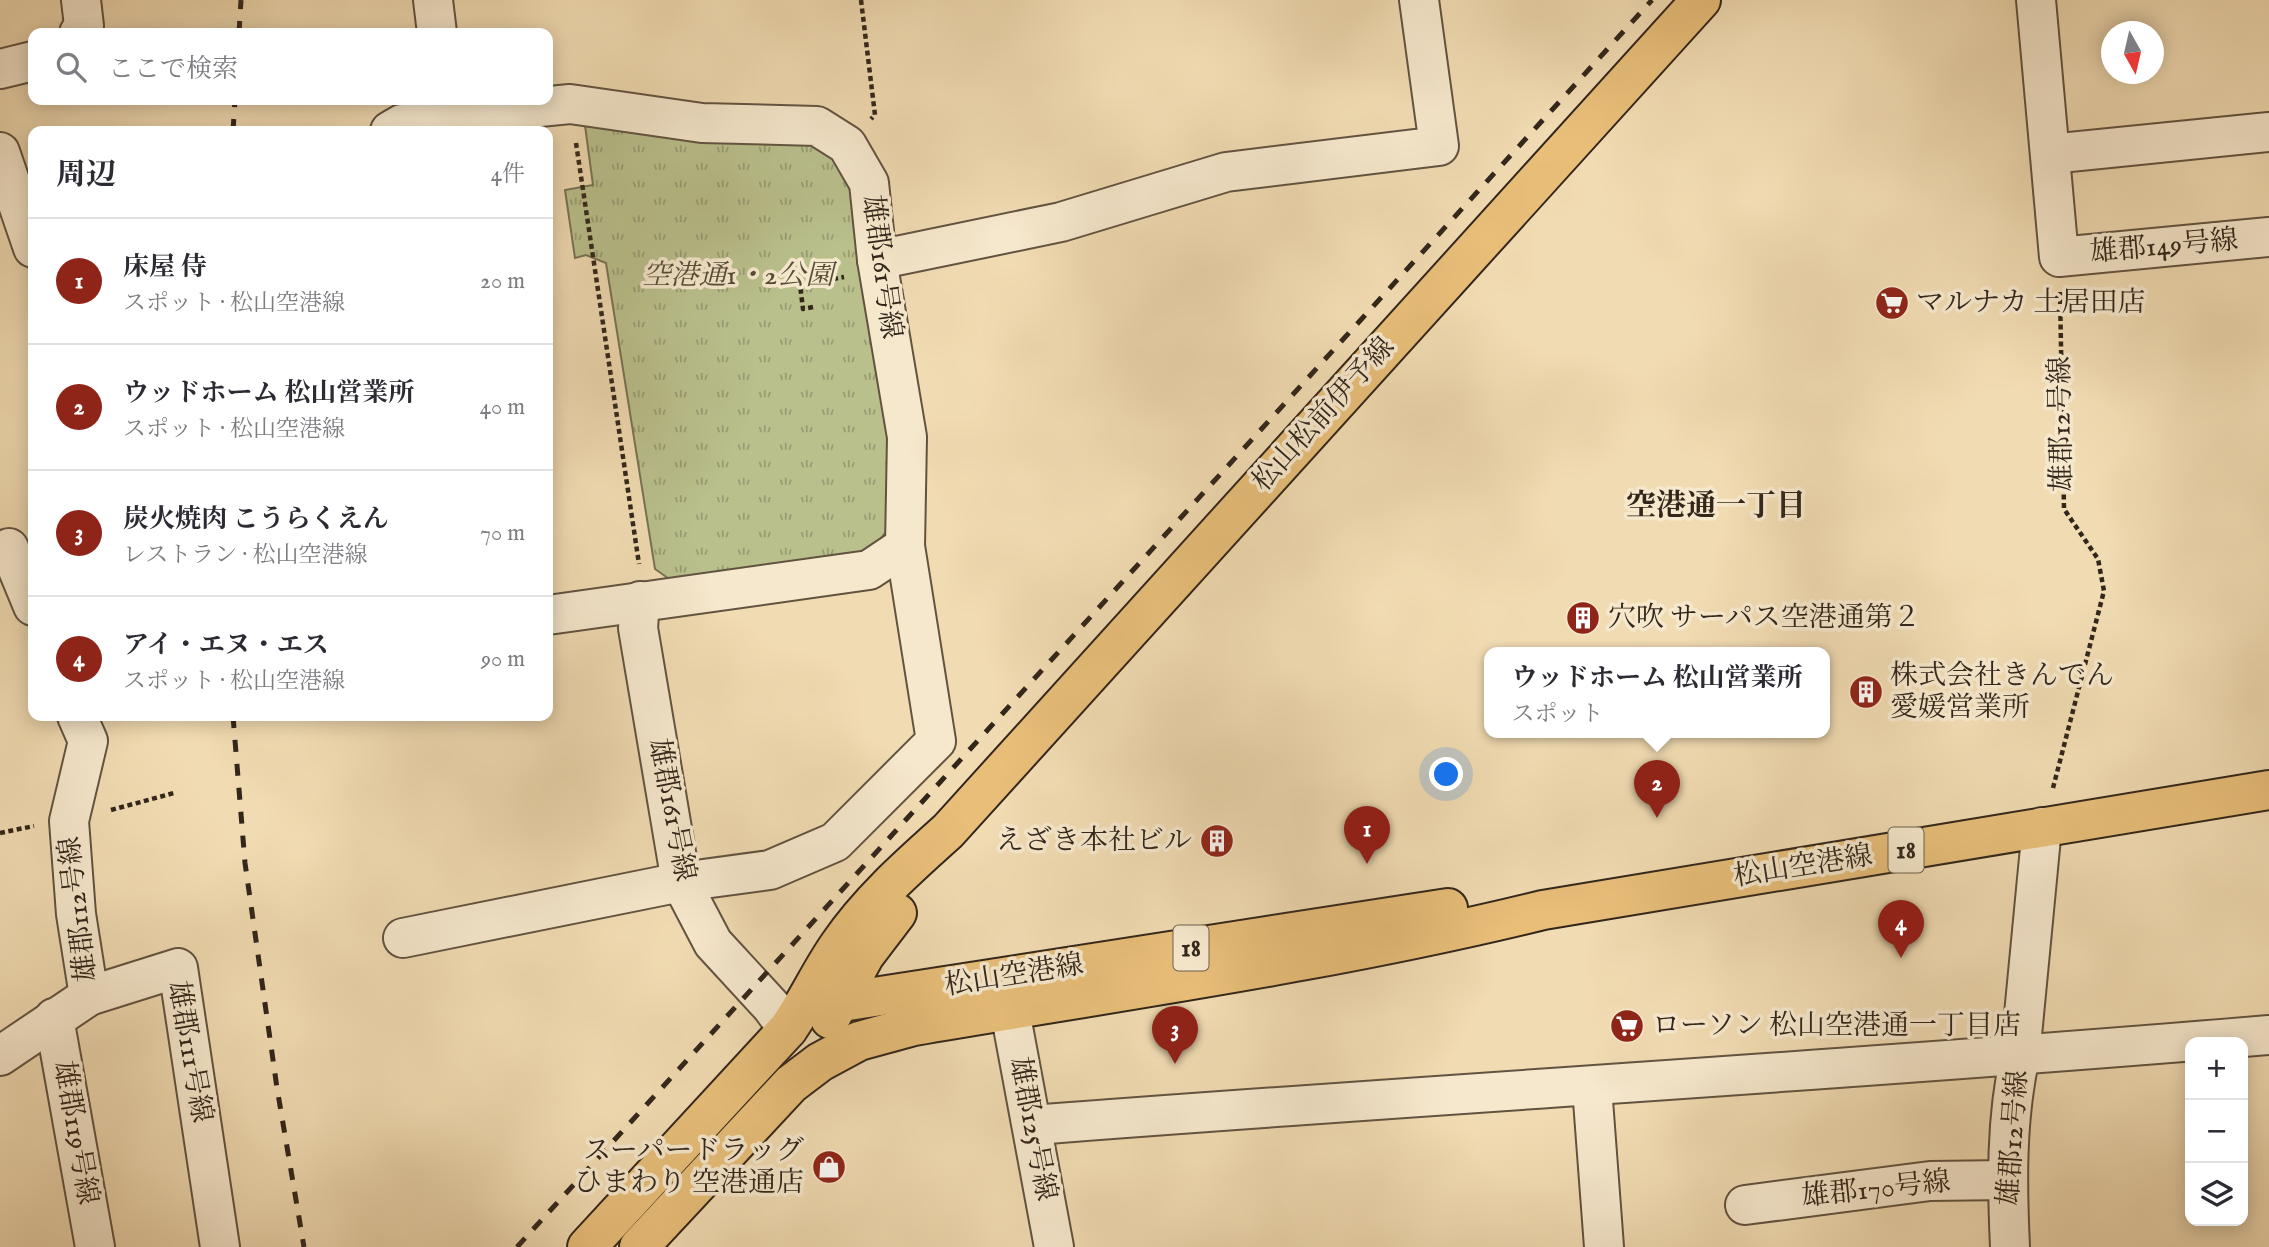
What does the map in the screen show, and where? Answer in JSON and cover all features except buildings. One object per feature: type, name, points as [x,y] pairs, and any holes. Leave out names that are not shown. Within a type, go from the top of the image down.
[{"type":"main road","name":"松山松前伊予線","points":[[833,1024],[852,950],[885,888],[948,831],[1701,0]]},
{"type":"main road","name":"松山空港線","points":[[1006,995],[1257,969],[1449,933],[1544,910],[2269,790]]},
{"type":"main road","name":"松山空港線","points":[[833,1024],[859,1041],[914,1027],[1006,995],[1448,908],[1544,910]]},
{"type":"main road","points":[[833,1024],[882,994],[867,984],[852,950]]},
{"type":"main road","name":"18","points":[[833,1024],[1006,995]]},
{"type":"main road","name":"松山空港線","points":[[587,1247],[833,1024]]},
{"type":"main road","name":"松山空港線","points":[[639,1247],[833,1024]]},
{"type":"street","points":[[81,0],[83,28]]},
{"type":"street","points":[[433,0],[436,28]]},
{"type":"street","points":[[877,260],[1061,222],[1226,172],[1439,146],[1419,0]]},
{"type":"street","points":[[2036,0],[2059,257]]},
{"type":"street","points":[[0,69],[28,62]]},
{"type":"street","name":"雄郡161号線","points":[[553,105],[570,104],[702,123],[817,126],[847,145],[869,183],[877,260],[907,437],[905,546],[936,741],[835,842],[770,870],[681,882]]},
{"type":"street","name":"雄郡161号線","points":[[399,126],[447,108],[539,105]]},
{"type":"street","points":[[2050,154],[2269,132]]},
{"type":"street","points":[[0,152],[28,233]]},
{"type":"street","name":"雄郡149号線","points":[[2059,257],[2269,237]]},
{"type":"street","points":[[14,545],[28,590]]},
{"type":"street","points":[[553,614],[869,570],[905,546]]},
{"type":"street","name":"雄郡161号線","points":[[640,601],[638,628],[681,882],[713,943],[771,1006],[833,1024]]},
{"type":"street","name":"雄郡112号線","points":[[79,721],[88,741],[69,821],[76,914],[89,996]]},
{"type":"street","name":"雄郡12号線","points":[[2010,1247],[2007,1180],[2012,1093],[2020,1056],[2042,828]]},
{"type":"street","points":[[403,938],[681,882]]},
{"type":"street","name":"雄郡111号線","points":[[0,1056],[89,996],[178,968],[220,1247]]},
{"type":"street","name":"雄郡125号線","points":[[1006,995],[1033,1125],[1054,1247]]},
{"type":"street","name":"雄郡119号線","points":[[54,1018],[95,1247]]},
{"type":"street","points":[[1033,1125],[2020,1056],[2269,1035]]},
{"type":"street","points":[[1592,1087],[1604,1247]]},
{"type":"street","name":"雄郡170号線","points":[[1745,1205],[1930,1181],[2007,1180]]},
{"type":"path","points":[[847,145],[875,116],[861,0]]},
{"type":"path","points":[[570,104],[642,585],[640,601]]},
{"type":"path","name":"雄郡12号線","points":[[2042,828],[2104,591],[2098,559],[2064,509],[2059,257]]},
{"type":"path","points":[[813,307],[803,309],[800,285],[867,272],[877,260]]},
{"type":"green space","name":"空港通1・2公園","points":[[584,118],[815,140],[852,175],[891,456],[890,521],[885,533],[873,548],[861,554],[672,581],[655,569],[606,263],[586,255],[575,258],[565,190],[593,185]]},
{"type":"railway","points":[[239,28],[241,0]]},
{"type":"railway","points":[[517,1247],[1652,0]]},
{"type":"railway","points":[[233,126],[235,105]]},
{"type":"railway","points":[[233,721],[245,863],[277,1088],[304,1247]]},
{"type":"place","name":"マルナカ 土居田店","points":[[1892,303]]},
{"type":"place","name":"穴吹 サーパス空港通第２","points":[[1583,618]]},
{"type":"place","name":"株式会社きんでん 愛媛営業所","points":[[1866,692]]},
{"type":"place","name":"ウッドホーム 松山営業所","points":[[1657,818]]},
{"type":"place","name":"えざき本社ビル","points":[[1217,841]]},
{"type":"place","name":"床屋 侍","points":[[1367,864]]},
{"type":"place","name":"アイ・エヌ・エス","points":[[1901,958]]},
{"type":"place","name":"ローソン 松山空港通一丁目店","points":[[1627,1026]]},
{"type":"place","name":"炭火焼肉 こうらくえん","points":[[1175,1064]]},
{"type":"place","name":"スーパードラッグ ひまわり 空港通店","points":[[829,1167]]},
{"type":"district","name":"空港通一丁目","points":[[1716,507]]}]
